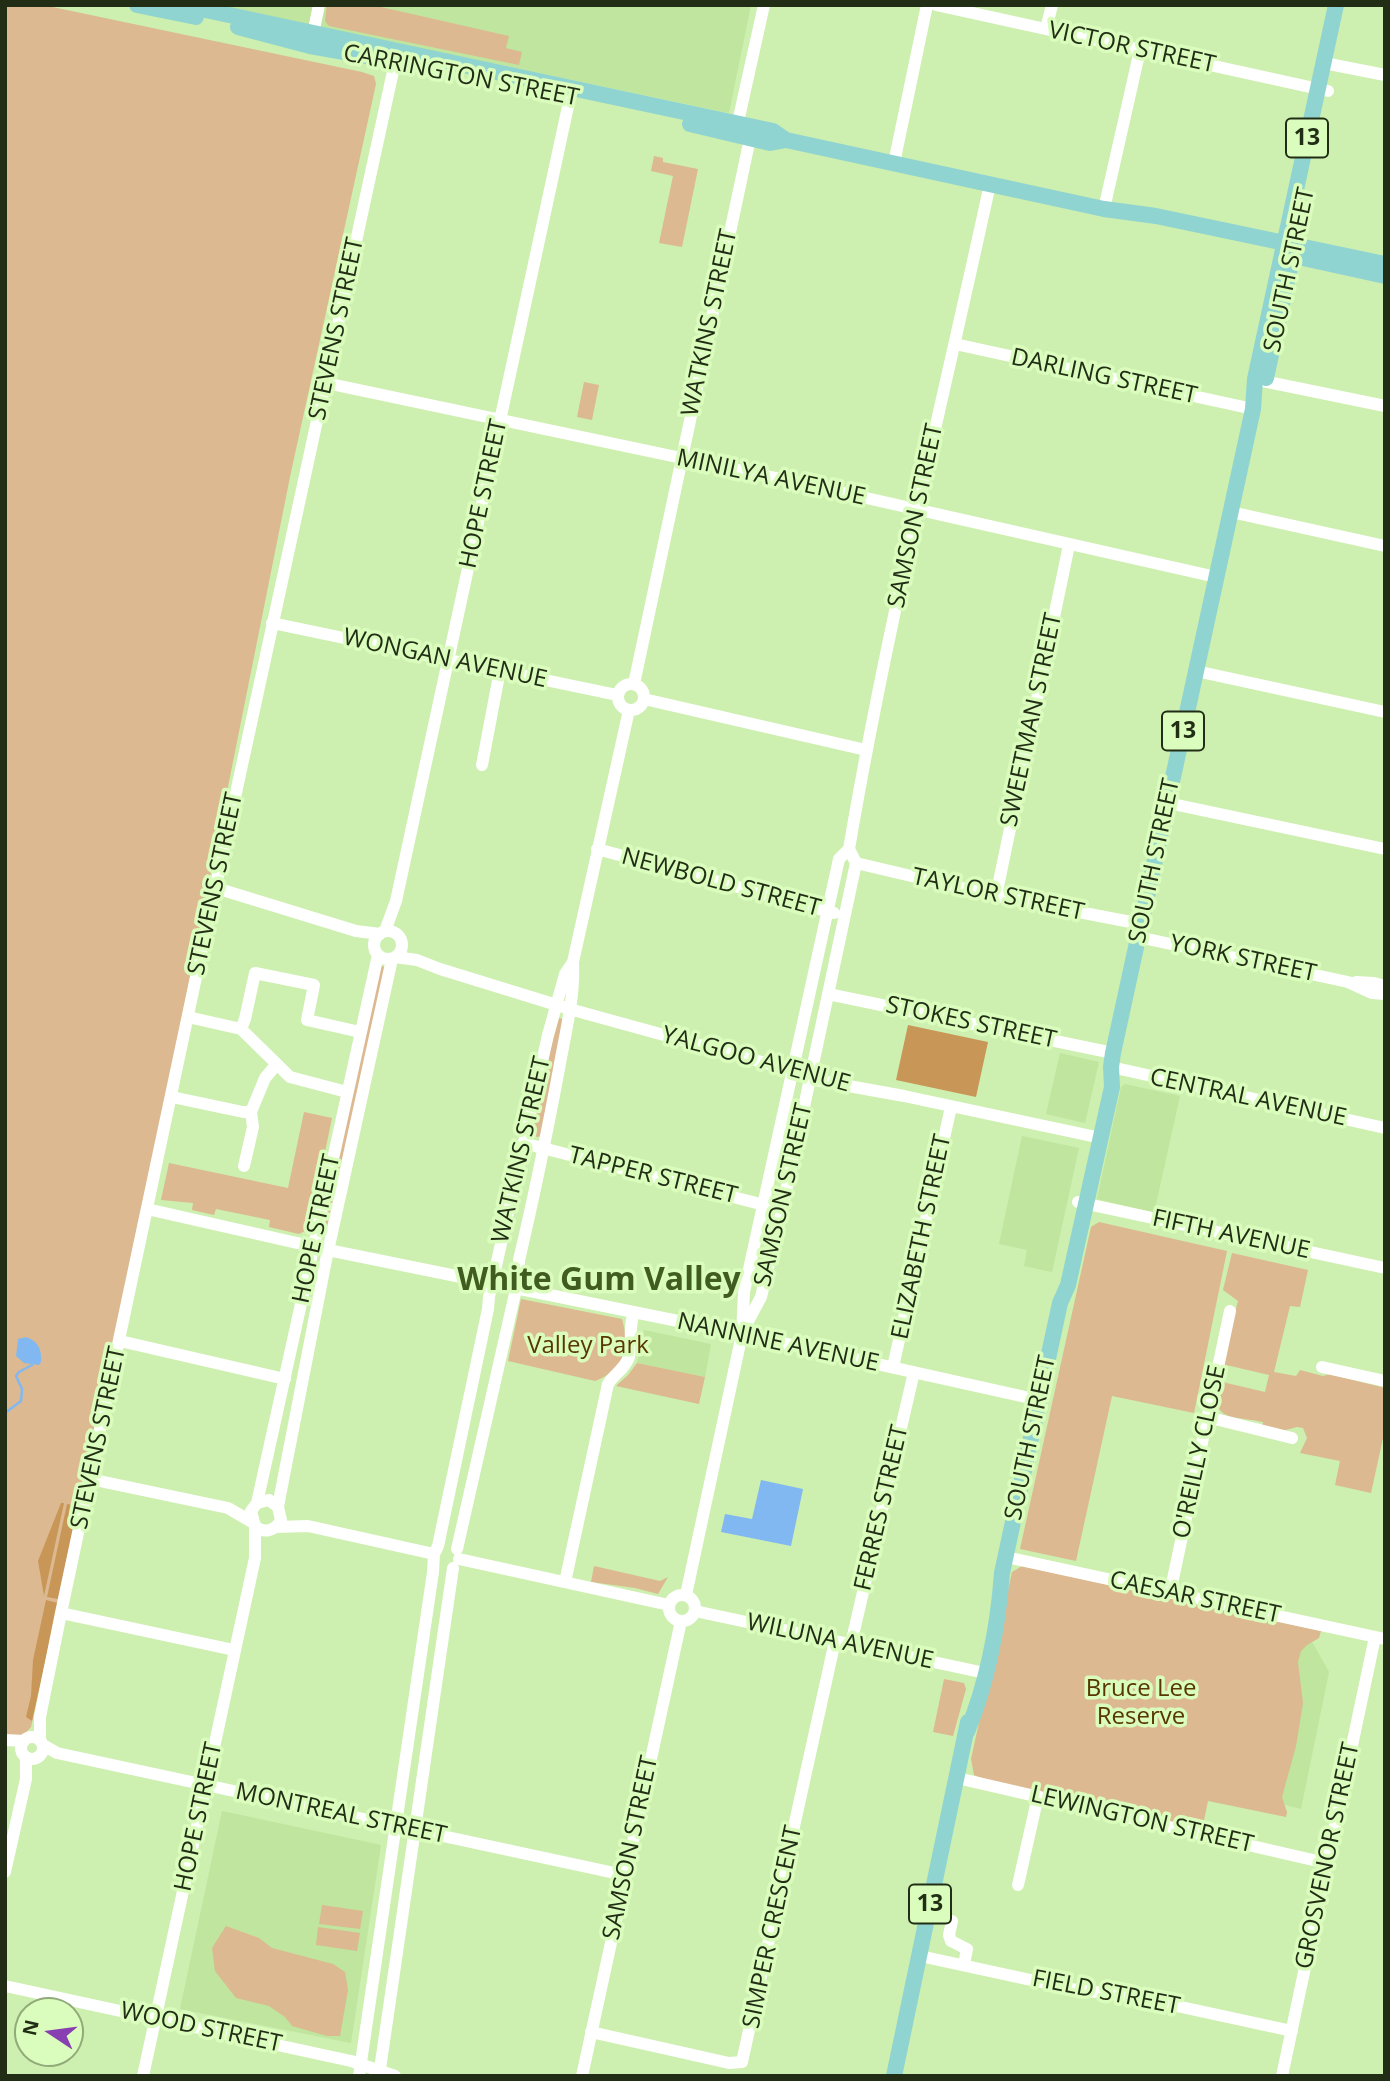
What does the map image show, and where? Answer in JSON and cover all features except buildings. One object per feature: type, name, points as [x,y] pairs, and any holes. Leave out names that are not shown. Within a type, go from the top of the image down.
[{"type":"main road","name":"CARRINGTON STREET","points":[[137,5],[396,56],[744,131],[773,131],[786,140],[1104,209],[1156,216],[1385,276]]},
{"type":"main road","name":"CARRINGTON STREET","points":[[182,5],[312,39]]},
{"type":"main road","name":"SOUTH STREET","points":[[1329,64],[1336,5]]},
{"type":"main road","name":"SOUTH STREET","points":[[894,2076],[967,1732],[970,1705],[981,1672],[990,1606],[1006,1557],[1060,1303],[1068,1285],[1082,1203],[1096,1137],[1112,1087],[1112,1060],[1216,577],[1323,90],[1347,5]]},
{"type":"main road","name":"CARRINGTON STREET","points":[[1289,249],[1385,264]]},
{"type":"street","points":[[312,39],[319,5]]},
{"type":"street","name":"WATKINS STREET","points":[[634,684],[744,131],[764,5]]},
{"type":"street","points":[[894,163],[928,5]]},
{"type":"street","name":"VICTOR STREET","points":[[936,5],[1323,90]]},
{"type":"street","points":[[1046,29],[1052,5]]},
{"type":"street","points":[[1104,209],[1140,50]]},
{"type":"street","name":"STEVENS STREET","points":[[5,1872],[396,56]]},
{"type":"street","points":[[1329,64],[1385,75]]},
{"type":"street","name":"HOPE STREET","points":[[279,1509],[396,901],[570,93]]},
{"type":"street","name":"SAMSON STREET","points":[[687,1595],[742,1334],[744,1292],[791,1070],[839,859],[849,849],[866,750],[916,510],[990,184]]},
{"type":"street","name":"DARLING STREET","points":[[955,344],[1253,409]]},
{"type":"street","points":[[1260,380],[1385,406]]},
{"type":"street","name":"MINILYA AVENUE","points":[[326,383],[681,458],[1216,577]]},
{"type":"street","points":[[1231,512],[1385,546]]},
{"type":"street","name":"SWEETMAN STREET","points":[[996,896],[1069,545]]},
{"type":"street","name":"WONGAN AVENUE","points":[[272,623],[618,695]]},
{"type":"street","points":[[482,765],[500,670]]},
{"type":"street","points":[[1196,671],[1385,712]]},
{"type":"street","points":[[634,684],[641,688],[644,699],[637,709],[629,710],[622,707],[618,695],[621,687],[634,684]]},
{"type":"street","points":[[644,699],[866,750]]},
{"type":"street","name":"WATKINS STREET","points":[[360,2070],[435,1554],[523,1143],[573,978],[572,962],[629,710]]},
{"type":"street","points":[[1168,803],[1385,849]]},
{"type":"street","name":"NEWBOLD STREET","points":[[597,849],[844,916]]},
{"type":"street","points":[[849,849],[856,863]]},
{"type":"street","name":"SAMSON STREET","points":[[742,1334],[761,1297],[856,863]]},
{"type":"street","name":"TAYLOR STREET","points":[[856,863],[1140,930]]},
{"type":"street","name":"YALGOO AVENUE","points":[[216,888],[356,931],[440,969],[791,1070],[810,1079],[1096,1137]]},
{"type":"street","name":"YORK STREET","points":[[1140,930],[1348,982],[1372,993],[1385,994]]},
{"type":"street","name":"HOPE STREET","points":[[256,1505],[360,1032],[388,945]]},
{"type":"street","points":[[241,1029],[255,973],[314,985],[307,1020],[360,1032]]},
{"type":"street","name":"YORK STREET","points":[[1348,982],[1385,986]]},
{"type":"street","name":"STOKES STREET","points":[[828,993],[1112,1060]]},
{"type":"street","name":"WATKINS STREET","points":[[379,2073],[456,1558],[519,1276],[519,1260],[544,1148],[563,1006]]},
{"type":"street","points":[[188,1017],[241,1029],[276,1065],[298,1081],[347,1092]]},
{"type":"street","name":"CENTRAL AVENUE","points":[[1112,1060],[1385,1128]]},
{"type":"street","points":[[244,1166],[253,1127],[251,1112],[265,1078],[276,1065]]},
{"type":"street","points":[[172,1097],[251,1112]]},
{"type":"street","name":"ELIZABETH STREET","points":[[893,1367],[951,1107]]},
{"type":"street","name":"TAPPER STREET","points":[[523,1143],[782,1210]]},
{"type":"street","name":"FIFTH AVENUE","points":[[1082,1203],[1385,1268]]},
{"type":"street","name":"NANNINE AVENUE","points":[[147,1209],[328,1250],[742,1334],[1039,1400]]},
{"type":"street","name":"O'REILLY CLOSE","points":[[1170,1593],[1230,1311]]},
{"type":"street","points":[[565,1582],[608,1384],[628,1359],[632,1341],[630,1326],[634,1312]]},
{"type":"street","points":[[120,1341],[285,1379]]},
{"type":"street","points":[[1322,1367],[1385,1381]]},
{"type":"street","name":"FERRES STREET","points":[[851,1644],[914,1372]]},
{"type":"street","points":[[1207,1418],[1292,1438]]},
{"type":"street","points":[[90,1479],[228,1508],[256,1505],[269,1500],[308,1527]]},
{"type":"street","points":[[253,1524],[251,1511],[256,1505]]},
{"type":"street","points":[[228,1508],[261,1530],[308,1527],[435,1554]]},
{"type":"street","points":[[272,1529],[281,1520],[279,1509]]},
{"type":"street","name":"HOPE STREET","points":[[253,1524],[256,1558]]},
{"type":"street","name":"HOPE STREET","points":[[143,2076],[234,1650],[256,1558],[272,1529]]},
{"type":"street","points":[[435,1554],[446,1543],[456,1558],[669,1605]]},
{"type":"street","points":[[435,1554],[442,1569],[456,1558]]},
{"type":"street","name":"CAESAR STREET","points":[[1006,1557],[1380,1638]]},
{"type":"street","points":[[687,1595],[694,1601],[695,1611],[690,1619],[681,1621],[672,1616],[669,1605],[676,1596],[687,1595]]},
{"type":"street","name":"WILUNA AVENUE","points":[[695,1611],[981,1672]]},
{"type":"street","points":[[61,1614],[234,1650]]},
{"type":"street","name":"SAMSON STREET","points":[[582,2076],[681,1621]]},
{"type":"street","name":"GROSVENOR STREET","points":[[1282,2076],[1326,1863],[1380,1638]]},
{"type":"street","name":"SIMPER CRESCENT","points":[[591,2032],[729,2063],[742,2062],[835,1641]]},
{"type":"street","name":"MONTREAL STREET","points":[[5,1740],[624,1875]]},
{"type":"street","name":"LEWINGTON STREET","points":[[957,1778],[1326,1863]]},
{"type":"street","points":[[1018,1885],[1038,1796]]},
{"type":"street","points":[[952,1921],[949,1935],[951,1941],[967,1949],[964,1965]]},
{"type":"street","name":"FIELD STREET","points":[[920,1956],[1077,1990],[1126,1995],[1292,2031]]},
{"type":"street","name":"WOOD STREET","points":[[5,1986],[155,2018],[360,2070],[395,2076]]},
{"type":"shaded area","points":[[216,5],[751,5],[729,113]]},
{"type":"shaded area","points":[[908,1025],[988,1042],[976,1097],[896,1080]]},
{"type":"shaded area","points":[[1060,1053],[1099,1062],[1085,1123],[1046,1114]]},
{"type":"shaded area","points":[[1125,1084],[1180,1096],[1154,1213],[1097,1199],[1121,1087]]},
{"type":"shaded area","points":[[1022,1136],[1079,1148],[1052,1272],[1024,1266],[1027,1250],[999,1244]]},
{"type":"shaded area","points":[[644,1330],[711,1344],[705,1377],[637,1363]]},
{"type":"shaded area","points":[[61,1503],[64,1503],[44,1596],[38,1561]]},
{"type":"shaded area","points":[[67,1504],[78,1506],[58,1599],[47,1597]]},
{"type":"shaded area","points":[[1147,1595],[1306,1631],[1329,1672],[1301,1809],[1263,1799]]},
{"type":"shaded area","points":[[46,1600],[58,1603],[32,1721],[26,1717],[31,1696],[33,1660]]},
{"type":"shaded area","points":[[222,1811],[381,1845],[351,2043],[180,2009]]},
{"type":"green space","points":[[5,5],[43,5],[362,72],[374,76],[376,84],[291,472],[164,1106],[39,1690],[31,1727],[22,1737],[5,1737]]},
{"type":"green space","points":[[327,5],[372,5],[509,36],[506,48],[522,52],[519,65],[329,26],[325,21]]},
{"type":"green space","points":[[654,156],[663,158],[663,162],[698,169],[682,247],[659,243],[673,176],[651,171]]},
{"type":"green space","points":[[584,382],[599,385],[592,420],[577,417]]},
{"type":"green space","points":[[381,966],[385,967],[331,1229],[322,1226]]},
{"type":"green space","points":[[559,1018],[563,1019],[542,1136],[537,1137],[531,1133]]},
{"type":"green space","points":[[304,1112],[332,1118],[309,1229],[299,1234],[269,1227],[270,1220],[216,1209],[214,1215],[192,1210],[193,1203],[161,1200],[169,1163],[288,1188]]},
{"type":"green space","points":[[1099,1222],[1227,1251],[1194,1413],[1112,1396],[1076,1561],[1020,1549],[1091,1227]]},
{"type":"green space","points":[[1232,1253],[1308,1270],[1300,1307],[1290,1306],[1274,1372],[1296,1376],[1300,1370],[1323,1376],[1330,1374],[1385,1388],[1385,1429],[1371,1493],[1335,1485],[1340,1461],[1300,1453],[1307,1438],[1303,1428],[1282,1431],[1262,1428],[1263,1422],[1232,1417],[1220,1410],[1217,1404],[1218,1381],[1265,1392],[1269,1375],[1222,1364],[1238,1301],[1223,1290]]},
{"type":"green space","name":"Valley Park","points":[[521,1299],[622,1319],[625,1348],[619,1364],[613,1371],[595,1381],[508,1361]]},
{"type":"green space","points":[[637,1363],[705,1377],[699,1404],[616,1386]]},
{"type":"green space","points":[[594,1566],[660,1581],[668,1577],[658,1594],[591,1582]]},
{"type":"green space","name":"Bruce Lee Reserve","points":[[1022,1566],[1321,1631],[1319,1638],[1301,1651],[1298,1662],[1303,1703],[1296,1746],[1282,1797],[1286,1817],[1208,1801],[1202,1830],[974,1775],[971,1759],[1012,1572]]},
{"type":"green space","points":[[944,1679],[964,1683],[966,1689],[953,1736],[933,1732]]},
{"type":"green space","points":[[322,1905],[363,1911],[360,1929],[319,1924]]},
{"type":"green space","points":[[226,1926],[259,1938],[272,1948],[333,1964],[345,1972],[348,1990],[340,2036],[327,2036],[292,2026],[285,2017],[269,2006],[236,1998],[215,1971],[212,1948]]},
{"type":"green space","points":[[318,1927],[360,1933],[357,1951],[316,1945]]},
{"type":"water","points":[[26,1337],[34,1341],[40,1349],[39,1365],[24,1363],[16,1356],[18,1339]]},
{"type":"water","points":[[761,1480],[803,1489],[791,1546],[721,1532],[725,1514],[752,1519]]},
{"type":"waterway","points":[[5,1413],[21,1401],[22,1389],[16,1376],[32,1365]]},
{"type":"district","name":"White Gum Valley","points":[[599,1281]]}]
